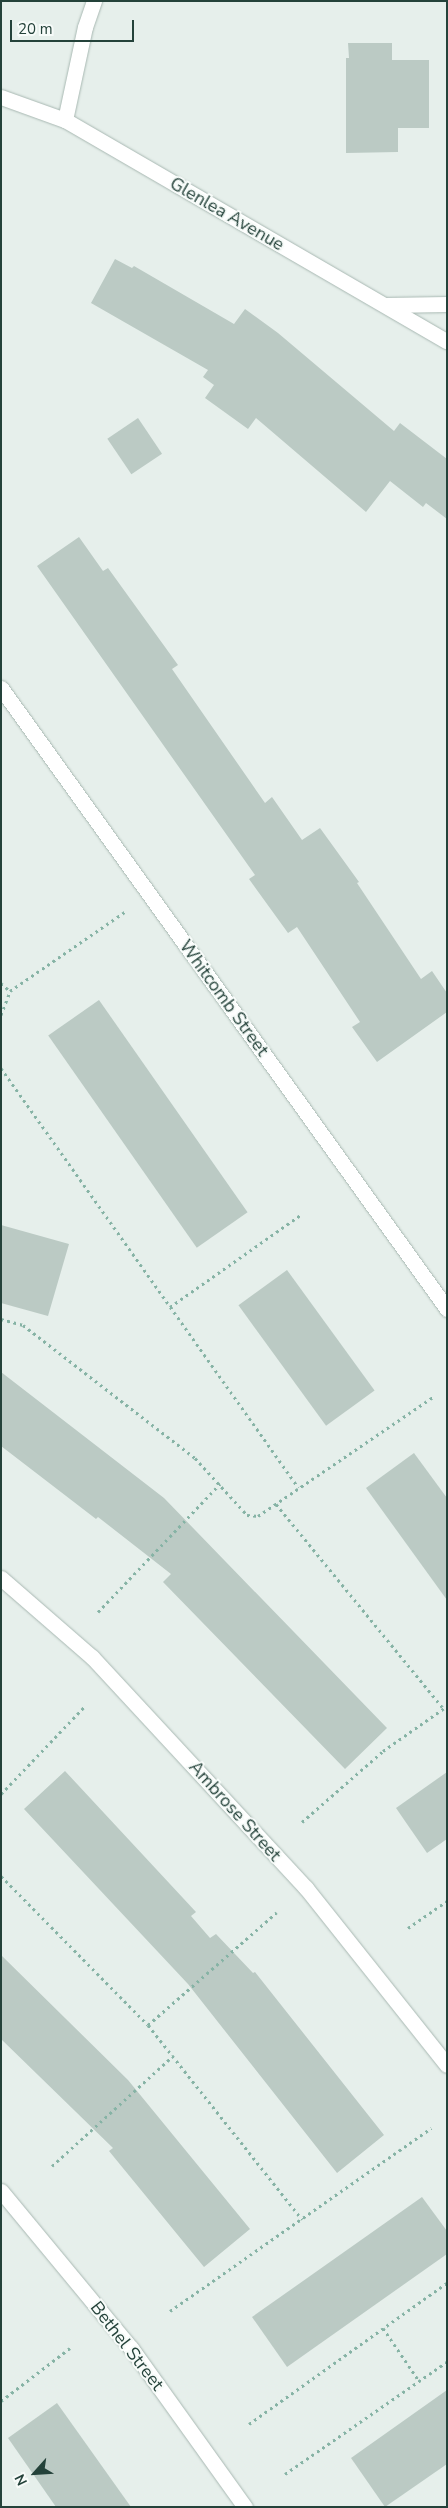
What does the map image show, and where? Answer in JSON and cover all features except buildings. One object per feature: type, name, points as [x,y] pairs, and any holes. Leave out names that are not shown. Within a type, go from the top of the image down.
[{"type":"street","points":[[65,120],[85,27],[94,1]]},
{"type":"street","name":"Glenlea Avenue","points":[[1,97],[65,120],[447,341]]},
{"type":"street","points":[[385,305],[447,304]]},
{"type":"street","name":"Whitcomb Street","points":[[2,692],[447,1309]]},
{"type":"street","name":"Ambrose Street","points":[[1,1578],[92,1657],[306,1888],[447,2065]]},
{"type":"street","name":"Bethel Street","points":[[1,2192],[131,2348],[245,2507]]},
{"type":"path","points":[[1,1015],[10,991],[110,922]]},
{"type":"path","points":[[1,983],[10,991]]},
{"type":"path","points":[[1,1068],[298,1487]]},
{"type":"path","points":[[170,1307],[302,1214]]},
{"type":"path","points":[[1,1319],[23,1325],[195,1458],[247,1515],[258,1516],[433,1397]]},
{"type":"path","points":[[98,1612],[220,1484]]},
{"type":"path","points":[[276,1504],[445,1707],[383,1751],[302,1822]]},
{"type":"path","points":[[1,1794],[86,1705]]},
{"type":"path","points":[[1,1876],[148,2025],[302,2218]]},
{"type":"path","points":[[408,1928],[447,1901]]},
{"type":"path","points":[[148,2025],[277,1912]]},
{"type":"path","points":[[52,2166],[173,2056]]},
{"type":"path","points":[[170,2311],[431,2128]]},
{"type":"path","points":[[249,2424],[447,2283]]},
{"type":"path","points":[[384,2328],[419,2381]]},
{"type":"path","points":[[1,2401],[70,2348]]},
{"type":"path","points":[[285,2474],[447,2362]]}]
